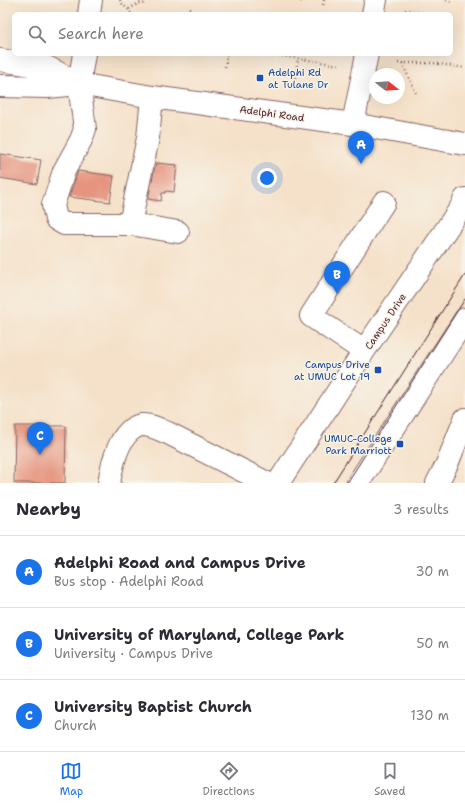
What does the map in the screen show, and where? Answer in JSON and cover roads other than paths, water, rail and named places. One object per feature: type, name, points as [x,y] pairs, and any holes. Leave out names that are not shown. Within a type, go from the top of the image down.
[{"type":"street","points":[[90,12],[91,0]]},
{"type":"street","points":[[373,12],[376,0]]},
{"type":"street","points":[[84,56],[79,84],[85,129],[81,140],[64,171],[53,205],[56,220],[64,224],[130,224],[178,232]]},
{"type":"street","points":[[353,124],[367,56]]},
{"type":"street","name":"Adelphi Road","points":[[0,60],[47,67],[79,84]]},
{"type":"street","name":"Adelphi Road","points":[[0,86],[47,87],[79,84],[152,97],[353,124],[465,144]]},
{"type":"street","points":[[130,224],[148,138],[152,97]]},
{"type":"street","name":"Campus Drive","points":[[278,483],[364,351],[460,209],[465,199]]},
{"type":"street","points":[[364,351],[311,316],[384,202]]},
{"type":"street","points":[[358,483],[462,329]]},
{"type":"street","points":[[437,483],[465,419]]},
{"type":"street","points":[[109,483],[119,448],[124,437],[132,429],[142,425],[153,427],[168,433],[267,483]]},
{"type":"tram line","points":[[333,483],[465,275]]},
{"type":"tram line","points":[[347,483],[465,299]]},
{"type":"place","name":"Adelphi Rd at Tulane Dr","points":[[260,78]]},
{"type":"place","name":"Adelphi Road and Campus Drive","points":[[361,164]]},
{"type":"place","name":"University of Maryland, College Park","points":[[337,294]]},
{"type":"place","name":"Campus Drive at UMUC Lot 19","points":[[378,370]]},
{"type":"place","name":"UMUC-College Park Marriott","points":[[400,444]]},
{"type":"place","name":"University Baptist Church","points":[[40,455]]}]
